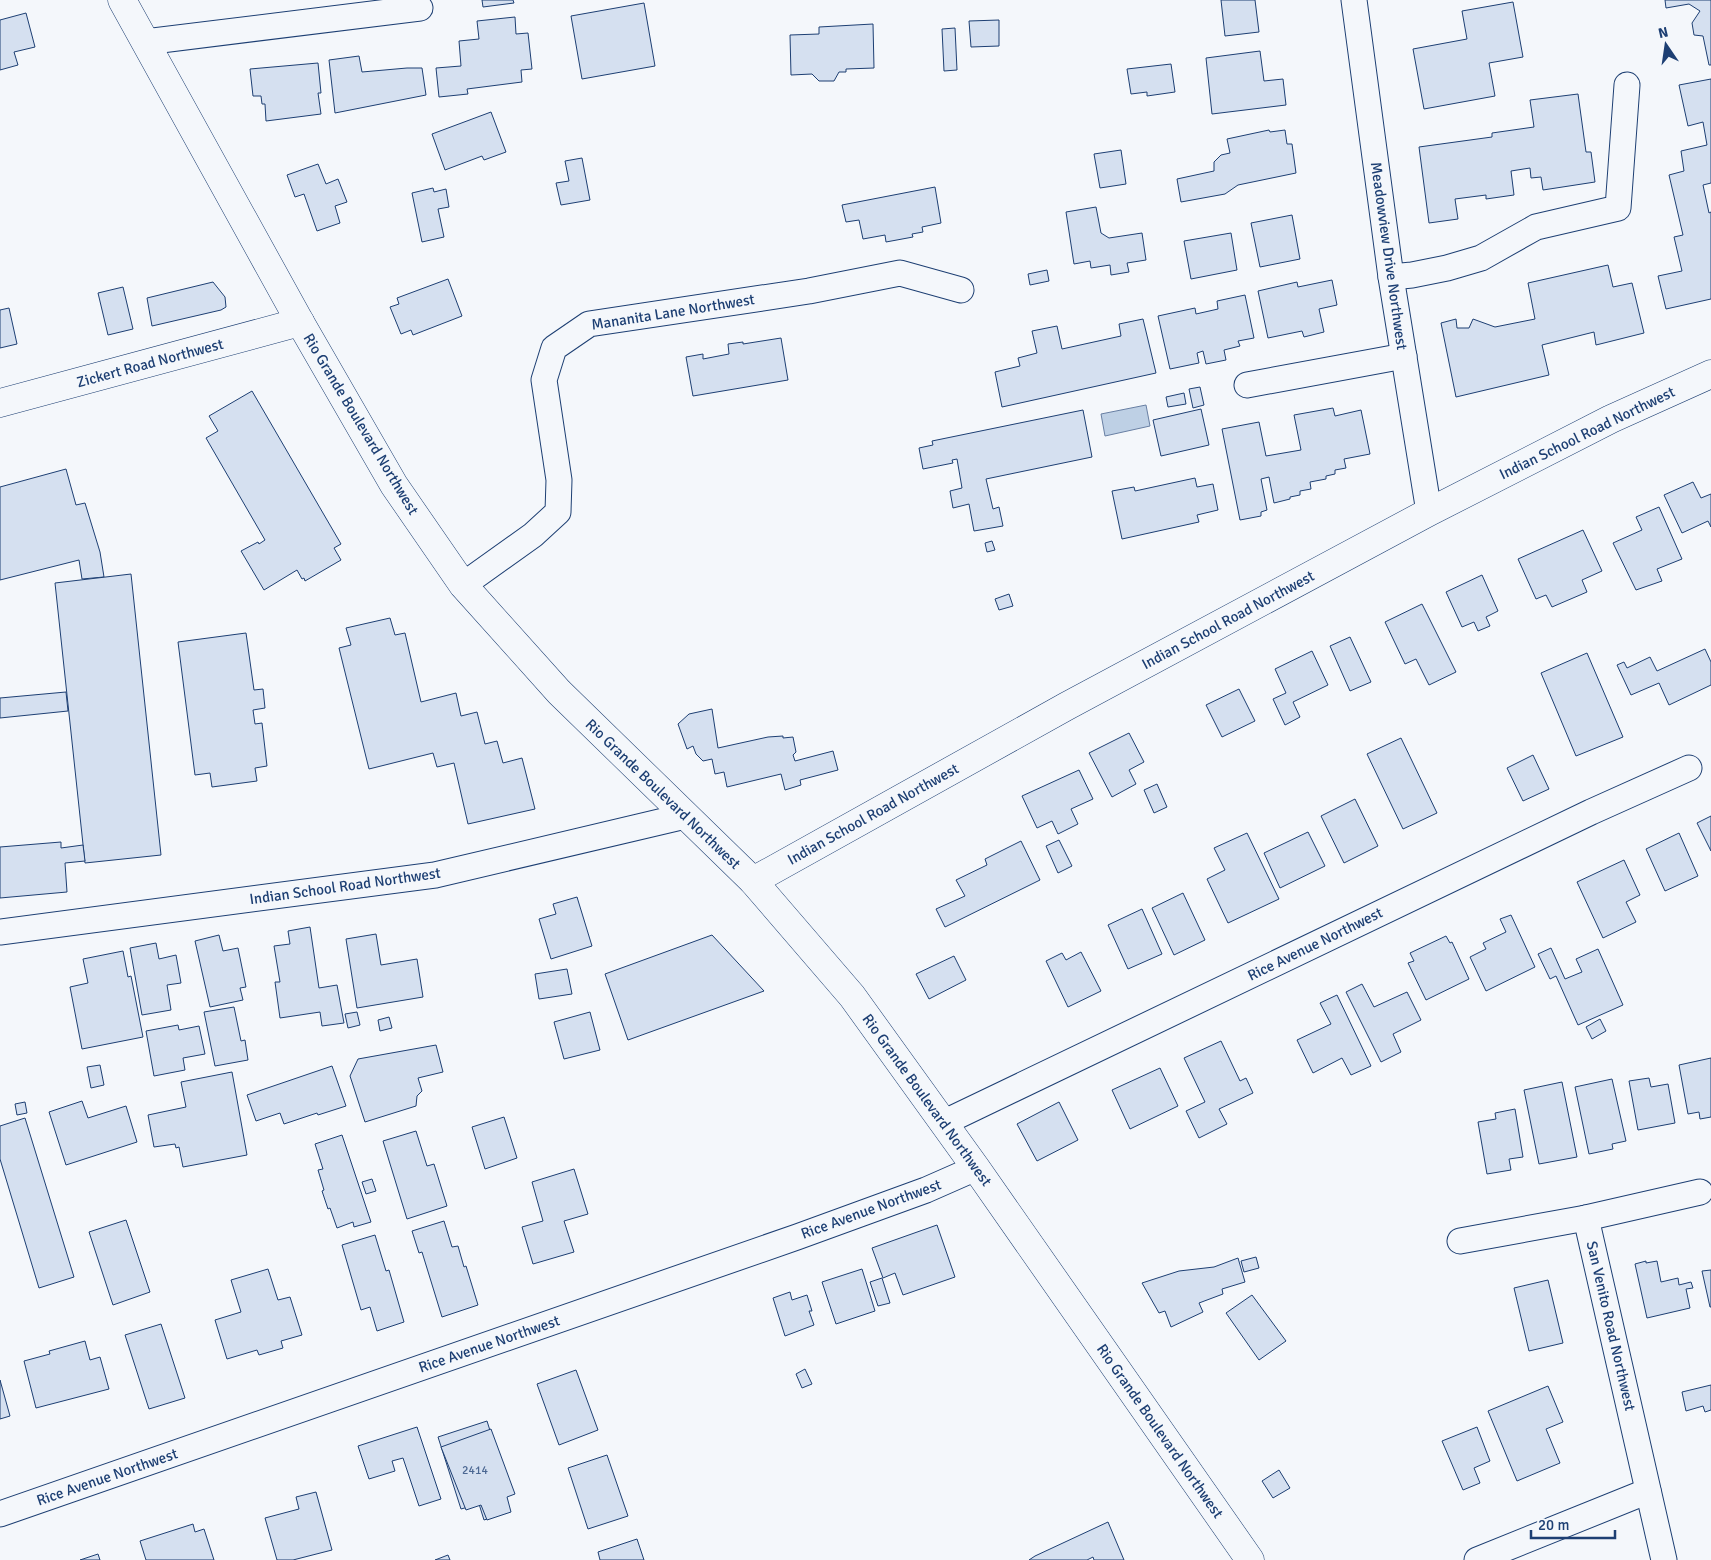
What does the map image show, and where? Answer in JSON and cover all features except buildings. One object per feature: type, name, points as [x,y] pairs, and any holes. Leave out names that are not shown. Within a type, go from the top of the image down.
[{"type":"main road","name":"Rio Grande Boulevard Northwest","points":[[122,0],[300,322],[394,485],[463,585],[559,692],[753,881],[852,996],[976,1168],[1250,1560]]},
{"type":"main road","name":"Zickert Road Northwest","points":[[0,403],[300,322]]},
{"type":"main road","name":"Indian School Road Northwest","points":[[753,881],[1067,706],[1429,512],[1611,419],[1711,374]]},
{"type":"street","name":"Meadowview Drive Northwest","points":[[1354,0],[1391,277],[1429,512]]},
{"type":"street","points":[[145,42],[420,8]]},
{"type":"street","points":[[1391,277],[1439,270],[1481,258],[1536,228],[1618,208],[1627,85]]},
{"type":"street","name":"Mananita Lane Northwest","points":[[463,585],[532,535],[558,512],[558,480],[544,380],[554,348],[589,324],[809,291],[900,273],[961,290]]},
{"type":"street","points":[[1247,385],[1404,356]]},
{"type":"street","name":"Rice Avenue Northwest","points":[[943,1123],[1582,816],[1688,768]]},
{"type":"street","name":"Indian School Road Northwest","points":[[0,932],[435,875],[685,816]]},
{"type":"street","name":"Rice Avenue Northwest","points":[[0,1514],[815,1230],[926,1190],[976,1168]]},
{"type":"street","points":[[1460,1241],[1586,1218],[1700,1192]]},
{"type":"street","name":"San Venito Road Northwest","points":[[1586,1218],[1664,1560]]},
{"type":"street","points":[[1476,1560],[1648,1491]]},
{"type":"water","points":[[1146,405],[1150,426],[1105,436],[1101,414]]}]
